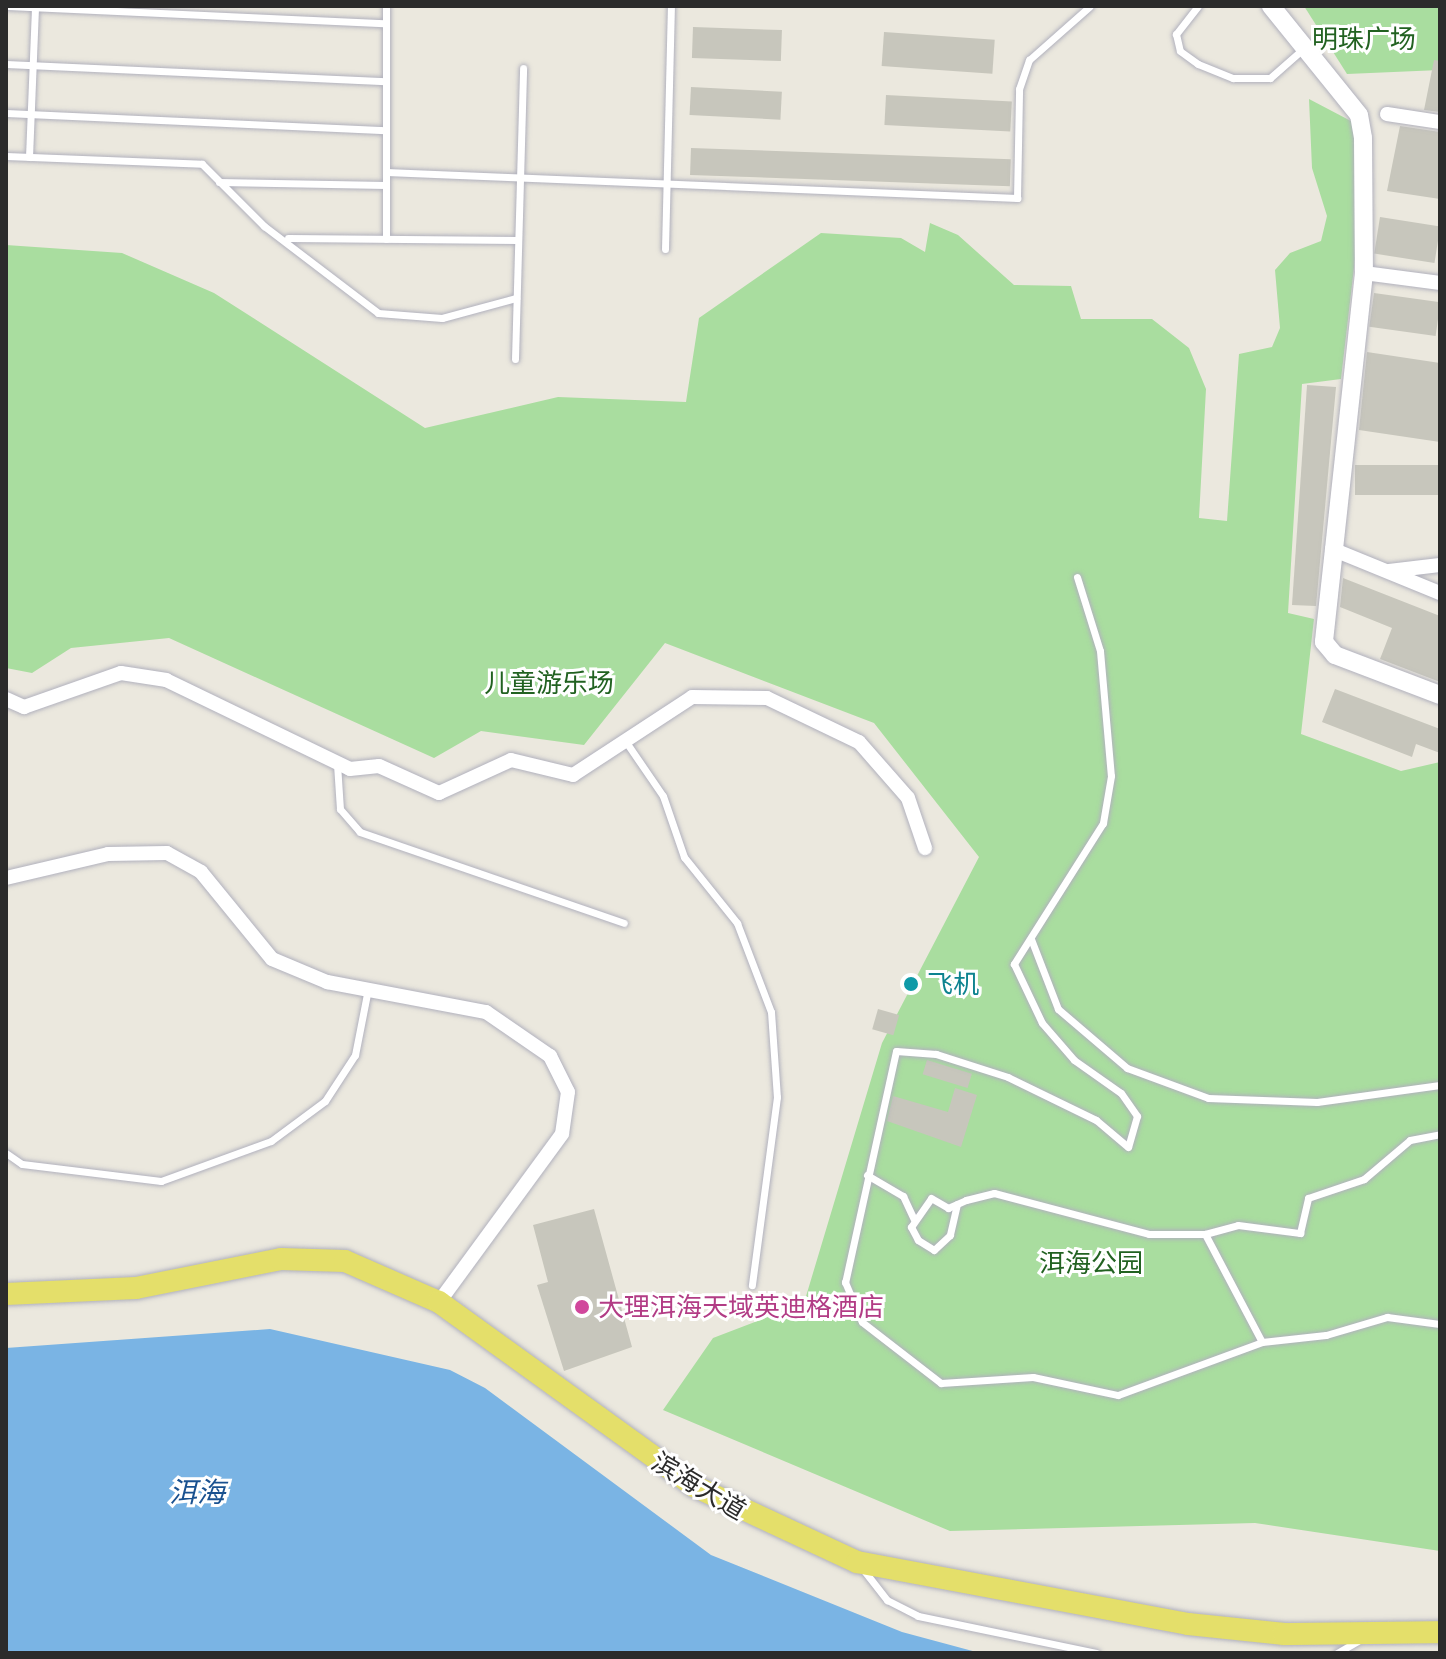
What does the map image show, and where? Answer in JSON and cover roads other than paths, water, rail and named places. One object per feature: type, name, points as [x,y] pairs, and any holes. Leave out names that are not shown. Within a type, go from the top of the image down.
[{"type":"main road","name":"滨海大道","points":[[6,1294],[136,1288],[253,1263],[320,1258],[388,1274],[439,1302],[694,1486],[857,1562],[1095,1612],[1284,1634],[1440,1632]]},
{"type":"street","points":[[1271,6],[1359,115],[1364,273],[1324,642],[1335,655],[1440,695]]},
{"type":"street","points":[[1387,114],[1440,122]]},
{"type":"street","points":[[1364,273],[1440,283]]},
{"type":"street","points":[[1332,549],[1440,593]]},
{"type":"street","points":[[1385,572],[1440,565]]},
{"type":"street","points":[[6,699],[24,707],[121,673],[166,680],[337,762],[379,766],[439,793],[511,760],[573,775],[692,697],[767,698],[859,742],[908,798],[925,848]]},
{"type":"street","points":[[6,878],[108,854],[167,853],[201,872],[272,959],[368,989],[486,1012],[550,1056],[568,1092],[562,1134],[439,1302]]},
{"type":"lane","points":[[6,6],[386,23]]},
{"type":"lane","points":[[386,6],[386,239]]},
{"type":"lane","points":[[665,249],[671,6]]},
{"type":"lane","points":[[386,172],[1017,198],[1019,89],[1029,60],[1090,6]]},
{"type":"lane","points":[[1198,6],[1176,34],[1180,51],[1233,78],[1270,78],[1305,47]]},
{"type":"lane","points":[[29,157],[35,7]]},
{"type":"lane","points":[[6,64],[386,81]]},
{"type":"lane","points":[[515,359],[523,68]]},
{"type":"lane","points":[[6,113],[386,130]]},
{"type":"lane","points":[[6,156],[202,164],[281,238],[378,313],[442,318],[516,298]]},
{"type":"lane","points":[[219,182],[386,185]]},
{"type":"lane","points":[[281,238],[518,240]]},
{"type":"lane","points":[[1077,577],[1100,651],[1111,776],[1103,823],[1014,964],[1036,1012],[1074,1060],[1129,1105],[1137,1116],[1128,1147],[1096,1120],[1008,1077],[936,1054],[896,1051],[845,1282],[862,1322],[941,1383],[1033,1377],[1118,1395],[1262,1342],[1326,1335],[1387,1317],[1440,1324]]},
{"type":"lane","points":[[626,742],[663,796],[684,857],[737,923],[771,1012],[777,1097],[752,1285]]},
{"type":"lane","points":[[337,762],[340,809],[360,832],[624,923]]},
{"type":"lane","points":[[1031,939],[1058,1009],[1127,1068],[1208,1098],[1317,1102],[1440,1085]]},
{"type":"lane","points":[[6,1153],[36,1167],[161,1181],[271,1141],[325,1101],[355,1055],[368,989]]},
{"type":"lane","points":[[914,1220],[931,1198],[948,1208],[994,1193],[1149,1234],[1205,1234],[1238,1225],[1300,1233],[1308,1198],[1364,1179],[1410,1140],[1440,1134]]},
{"type":"lane","points":[[867,1175],[903,1196],[914,1220],[918,1240],[934,1250],[950,1235],[957,1204]]},
{"type":"lane","points":[[1205,1234],[1262,1342]]},
{"type":"lane","points":[[857,1562],[887,1600],[918,1616],[1096,1653]]},
{"type":"lane","points":[[1337,1653],[1370,1633]]},
{"type":"water","name":"洱海","points":[[270,1329],[450,1370],[485,1388],[711,1555],[902,1632],[980,1653],[6,1653],[6,1348]]},
{"type":"place","name":"飞机","points":[[911,984]]},
{"type":"place","name":"大理洱海天域英迪格酒店","points":[[582,1307]]},
{"type":"park label","name":"明珠广场","points":[[1364,39]]},
{"type":"park label","name":"儿童游乐场","points":[[549,683]]},
{"type":"park label","name":"洱海公园","points":[[1091,1263]]}]
